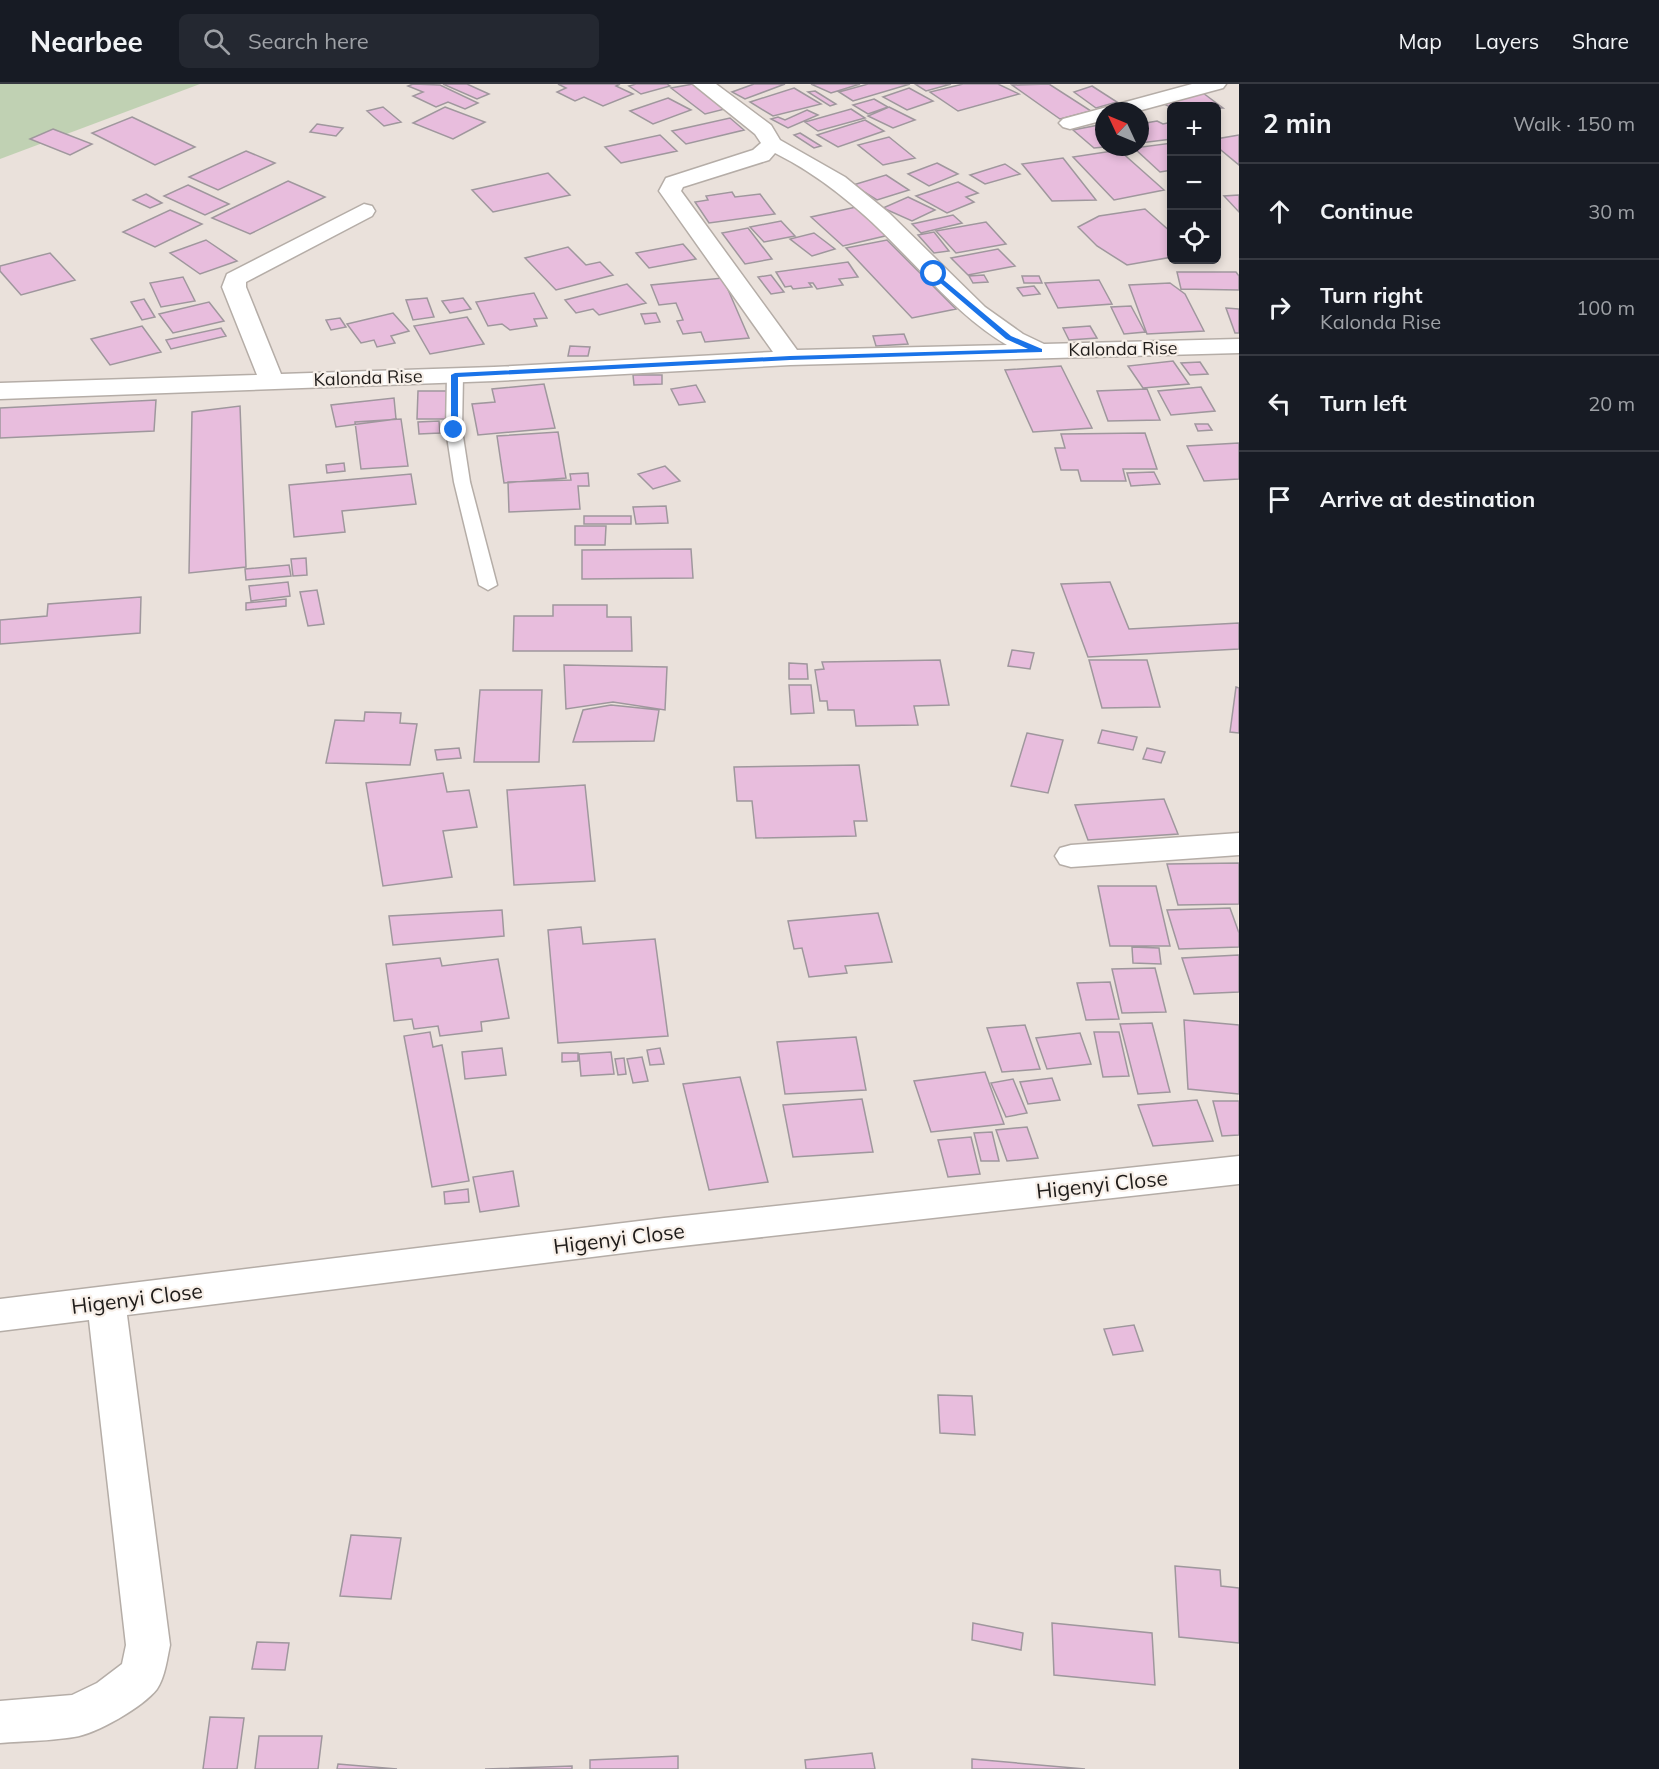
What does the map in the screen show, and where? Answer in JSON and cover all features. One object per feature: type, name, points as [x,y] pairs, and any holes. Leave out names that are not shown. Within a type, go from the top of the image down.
[{"type":"street","points":[[703,84],[763,130],[771,144],[799,156],[823,171],[896,231],[934,274],[1008,338],[1039,350]]},
{"type":"street","points":[[1148,102],[1216,84]]},
{"type":"street","points":[[1070,123],[1095,116]]},
{"type":"street","points":[[771,144],[761,155],[674,183],[670,191],[790,358]]},
{"type":"street","points":[[272,382],[234,287],[235,279],[364,211]]},
{"type":"street","name":"Kalonda Rise","points":[[0,391],[455,375],[790,358],[1239,346]]},
{"type":"street","points":[[1071,856],[1239,844]]},
{"type":"street","name":"Higenyi Close","points":[[0,1315],[664,1233],[1239,1170]]},
{"type":"street","points":[[0,1722],[76,1716],[113,1698],[141,1675],[148,1645],[106,1303]]},
{"type":"lane","points":[[455,375],[454,430],[462,482],[488,585]]},
{"type":"green space","points":[[0,84],[200,84],[0,159]]},
{"type":"building","points":[[413,84],[440,85],[478,103],[465,109],[448,102],[436,107],[413,96],[423,92],[408,86]]},
{"type":"building","points":[[443,84],[467,84],[489,94],[477,99]]},
{"type":"building","points":[[558,84],[620,84],[616,86],[633,94],[603,106],[584,97],[575,101],[557,92],[566,88]]},
{"type":"building","points":[[667,84],[670,86],[641,94],[629,86]]},
{"type":"building","points":[[693,84],[725,109],[705,114],[671,88]]},
{"type":"building","points":[[754,84],[785,84],[745,99],[732,92]]},
{"type":"building","points":[[811,84],[860,84],[831,93]]},
{"type":"building","points":[[868,84],[910,84],[853,101],[839,92]]},
{"type":"building","points":[[915,84],[951,84],[926,91]]},
{"type":"building","points":[[963,84],[998,84],[1019,94],[958,111],[930,92]]},
{"type":"building","points":[[1049,84],[1091,111],[1060,119],[1012,85]]},
{"type":"building","points":[[1092,86],[1117,102],[1095,102],[1095,107],[1074,92]]},
{"type":"building","points":[[794,88],[821,104],[773,116],[750,102]]},
{"type":"building","points":[[909,88],[933,101],[907,110],[883,97]]},
{"type":"building","points":[[815,91],[836,104],[830,106],[808,92]]},
{"type":"building","points":[[1203,93],[1215,102],[1171,102]]},
{"type":"building","points":[[668,98],[691,110],[653,124],[630,111]]},
{"type":"building","points":[[874,99],[888,107],[868,114],[853,105]]},
{"type":"building","points":[[383,107],[401,122],[384,126],[367,111]]},
{"type":"building","points":[[445,107],[485,122],[453,139],[413,123]]},
{"type":"building","points":[[889,107],[915,120],[893,128],[868,116]]},
{"type":"building","points":[[851,109],[865,118],[818,131],[805,122]]},
{"type":"building","points":[[807,110],[818,115],[788,128],[771,119],[778,117],[785,120]]},
{"type":"building","points":[[132,117],[195,147],[155,165],[92,133]]},
{"type":"building","points":[[730,118],[744,130],[686,144],[672,131]]},
{"type":"building","points":[[865,120],[884,131],[838,147],[817,135]]},
{"type":"building","points":[[1149,122],[1167,123],[1167,140],[1149,142]]},
{"type":"building","points":[[317,124],[343,128],[336,136],[310,132]]},
{"type":"building","points":[[1095,126],[1095,148],[1094,148],[1073,130]]},
{"type":"building","points":[[53,129],[92,144],[70,155],[30,139]]},
{"type":"building","points":[[800,133],[821,146],[814,148],[794,135]]},
{"type":"building","points":[[660,135],[677,151],[621,163],[605,147]]},
{"type":"building","points":[[1239,135],[1239,165],[1221,150],[1221,138]]},
{"type":"building","points":[[889,137],[915,158],[883,165],[858,145]]},
{"type":"building","points":[[1167,144],[1167,171],[1160,172],[1143,156],[1149,156],[1149,146]]},
{"type":"building","points":[[246,151],[275,163],[218,190],[189,177]]},
{"type":"building","points":[[1095,154],[1095,156],[1126,156],[1164,190],[1114,200],[1073,157]]},
{"type":"building","points":[[1063,158],[1096,200],[1052,201],[1022,164]]},
{"type":"building","points":[[937,163],[958,174],[929,186],[908,174]]},
{"type":"building","points":[[1005,164],[1020,174],[985,184],[970,175]]},
{"type":"building","points":[[548,173],[570,195],[493,212],[472,190]]},
{"type":"building","points":[[886,175],[909,190],[877,200],[853,185]]},
{"type":"building","points":[[288,181],[325,197],[250,234],[212,218]]},
{"type":"building","points":[[958,182],[978,193],[966,197],[974,202],[947,213],[916,196]]},
{"type":"building","points":[[188,185],[229,204],[205,215],[164,196]]},
{"type":"building","points":[[732,192],[735,197],[760,194],[775,214],[709,223],[695,202],[708,200],[706,196]]},
{"type":"building","points":[[146,194],[162,203],[150,208],[133,200]]},
{"type":"building","points":[[1239,195],[1239,212],[1224,196]]},
{"type":"building","points":[[908,197],[935,210],[912,221],[883,208]]},
{"type":"building","points":[[856,207],[889,235],[843,246],[811,217]]},
{"type":"building","points":[[1145,209],[1167,229],[1167,258],[1127,265],[1097,246],[1078,227],[1099,216]]},
{"type":"building","points":[[170,210],[202,224],[155,247],[123,232]]},
{"type":"building","points":[[953,215],[962,223],[921,233],[912,224]]},
{"type":"building","points":[[781,221],[795,236],[764,242],[750,227]]},
{"type":"building","points":[[986,222],[1006,244],[956,253],[936,231]]},
{"type":"building","points":[[748,228],[772,259],[745,264],[722,233]]},
{"type":"building","points":[[934,232],[949,251],[934,253],[918,235]]},
{"type":"building","points":[[814,233],[835,249],[812,256],[790,239]]},
{"type":"building","points":[[206,240],[237,261],[200,274],[170,253]]},
{"type":"building","points":[[887,240],[956,309],[912,318],[846,248]]},
{"type":"building","points":[[683,244],[696,259],[649,268],[636,253]]},
{"type":"building","points":[[568,247],[586,265],[600,262],[613,275],[556,290],[525,258]]},
{"type":"building","points":[[998,249],[1015,266],[968,275],[951,258]]},
{"type":"building","points":[[50,253],[75,280],[21,295],[0,271],[0,266]]},
{"type":"building","points":[[848,262],[858,277],[839,279],[843,285],[817,289],[813,283],[809,283],[812,287],[793,289],[791,286],[785,287],[776,272]]},
{"type":"building","points":[[1177,272],[1236,272],[1239,276],[1239,290],[1181,289]]},
{"type":"building","points":[[771,275],[784,292],[771,294],[758,277]]},
{"type":"building","points":[[984,275],[988,282],[973,283],[969,276]]},
{"type":"building","points":[[1022,276],[1039,276],[1042,283],[1024,283]]},
{"type":"building","points":[[183,277],[195,301],[161,307],[150,283]]},
{"type":"building","points":[[723,278],[749,338],[705,342],[701,332],[683,334],[677,321],[683,320],[676,303],[659,305],[651,285]]},
{"type":"building","points":[[1099,280],[1112,304],[1058,308],[1045,283]]},
{"type":"building","points":[[1170,283],[1185,294],[1204,331],[1147,334],[1129,285]]},
{"type":"building","points":[[627,284],[646,303],[599,315],[593,309],[576,313],[565,300]]},
{"type":"building","points":[[1034,286],[1040,294],[1023,296],[1017,288]]},
{"type":"building","points":[[534,293],[547,318],[534,319],[537,326],[510,330],[502,324],[488,326],[476,302]]},
{"type":"building","points":[[427,298],[434,317],[413,320],[406,300]]},
{"type":"building","points":[[463,298],[471,309],[450,313],[442,301]]},
{"type":"building","points":[[144,299],[155,317],[142,320],[131,302]]},
{"type":"building","points":[[209,302],[224,321],[173,333],[159,314]]},
{"type":"building","points":[[1131,306],[1145,332],[1124,334],[1111,307]]},
{"type":"building","points":[[1226,308],[1239,309],[1239,333],[1235,333]]},
{"type":"building","points":[[393,313],[409,331],[391,336],[395,343],[377,347],[374,340],[361,343],[347,324]]},
{"type":"building","points":[[656,313],[660,322],[645,324],[641,314]]},
{"type":"building","points":[[467,317],[484,344],[430,354],[414,326]]},
{"type":"building","points":[[340,318],[346,327],[331,330],[326,320]]},
{"type":"building","points":[[142,326],[161,352],[110,365],[91,339]]},
{"type":"building","points":[[1090,326],[1097,338],[1069,340],[1063,328]]},
{"type":"building","points":[[221,328],[226,336],[171,349],[166,340]]},
{"type":"building","points":[[904,334],[908,344],[876,346],[873,336]]},
{"type":"building","points":[[570,346],[590,347],[588,356],[568,356]]},
{"type":"building","points":[[1173,361],[1189,384],[1143,388],[1128,366]]},
{"type":"building","points":[[1200,362],[1208,374],[1190,375],[1181,363]]},
{"type":"building","points":[[1061,366],[1092,428],[1033,432],[1005,370]]},
{"type":"building","points":[[633,375],[662,375],[662,384],[634,385]]},
{"type":"building","points":[[544,384],[555,428],[478,435],[472,404],[495,402],[492,389]]},
{"type":"building","points":[[696,385],[705,402],[679,405],[671,389]]},
{"type":"building","points":[[1201,387],[1215,411],[1171,415],[1158,391]]},
{"type":"building","points":[[1147,389],[1160,420],[1108,421],[1097,391]]},
{"type":"building","points":[[418,391],[447,391],[446,419],[417,419]]},
{"type":"building","points":[[394,398],[396,419],[336,427],[331,405]]},
{"type":"building","points":[[156,400],[154,431],[0,438],[0,408]]},
{"type":"building","points":[[240,406],[246,567],[189,573],[192,412]]},
{"type":"building","points":[[401,419],[408,466],[361,469],[355,422]]},
{"type":"building","points":[[439,421],[440,433],[419,434],[418,422]]},
{"type":"building","points":[[1195,424],[1208,424],[1212,430],[1198,431]]},
{"type":"building","points":[[558,432],[566,478],[504,483],[497,436]]},
{"type":"building","points":[[1145,433],[1157,469],[1123,469],[1126,481],[1081,481],[1078,470],[1061,470],[1055,448],[1065,448],[1061,434]]},
{"type":"building","points":[[1239,443],[1239,479],[1204,481],[1187,446]]},
{"type":"building","points":[[344,463],[345,471],[327,473],[326,465]]},
{"type":"building","points":[[665,466],[680,481],[653,489],[638,474]]},
{"type":"building","points":[[1154,472],[1160,484],[1131,486],[1127,473]]},
{"type":"building","points":[[588,473],[589,486],[578,486],[580,509],[509,512],[508,482],[571,480],[570,474]]},
{"type":"building","points":[[411,474],[416,504],[342,511],[345,532],[294,537],[289,485]]},
{"type":"building","points":[[666,506],[668,523],[636,524],[633,507]]},
{"type":"building","points":[[584,516],[631,516],[631,524],[584,524]]},
{"type":"building","points":[[575,526],[606,526],[605,545],[575,545]]},
{"type":"building","points":[[691,549],[693,578],[582,579],[582,550]]},
{"type":"building","points":[[306,558],[307,575],[293,576],[291,559]]},
{"type":"building","points":[[289,565],[291,576],[246,580],[245,569]]},
{"type":"building","points":[[288,582],[290,596],[251,601],[249,586]]},
{"type":"building","points":[[1110,582],[1129,629],[1239,623],[1239,649],[1088,657],[1061,584]]},
{"type":"building","points":[[317,590],[324,624],[308,626],[300,592]]},
{"type":"building","points":[[141,597],[140,633],[0,644],[0,620],[47,616],[48,604]]},
{"type":"building","points":[[286,599],[286,606],[246,610],[246,603]]},
{"type":"building","points":[[553,605],[607,605],[607,617],[631,617],[632,651],[513,651],[514,616],[553,616]]},
{"type":"building","points":[[1012,650],[1034,653],[1030,669],[1008,666]]},
{"type":"building","points":[[940,660],[949,705],[914,706],[918,725],[856,726],[854,710],[828,710],[827,701],[820,701],[815,670],[824,669],[822,662]]},
{"type":"building","points":[[1089,660],[1147,660],[1160,707],[1102,708]]},
{"type":"building","points":[[789,663],[807,664],[808,679],[789,679]]},
{"type":"building","points":[[564,665],[667,667],[665,710],[613,702],[566,709]]},
{"type":"building","points":[[789,685],[811,685],[814,713],[791,714]]},
{"type":"building","points":[[1236,687],[1239,688],[1239,733],[1230,732]]},
{"type":"building","points":[[480,690],[542,690],[539,762],[474,762]]},
{"type":"building","points":[[611,705],[659,710],[654,741],[573,742],[583,710]]},
{"type":"building","points":[[365,712],[401,713],[400,723],[417,724],[410,765],[326,763],[335,720],[364,721]]},
{"type":"building","points":[[1102,730],[1137,737],[1133,750],[1098,743]]},
{"type":"building","points":[[1027,733],[1063,740],[1048,793],[1011,786]]},
{"type":"building","points":[[459,748],[461,758],[437,760],[435,750]]},
{"type":"building","points":[[1147,748],[1165,752],[1161,763],[1143,759]]},
{"type":"building","points":[[859,765],[867,821],[854,821],[856,836],[756,838],[752,801],[737,801],[734,767]]},
{"type":"building","points":[[443,773],[447,792],[469,790],[477,827],[443,831],[452,877],[383,886],[366,783]]},
{"type":"building","points":[[585,785],[595,881],[514,885],[507,790]]},
{"type":"building","points":[[1164,799],[1178,834],[1088,840],[1075,805]]},
{"type":"building","points":[[1239,863],[1239,904],[1178,905],[1167,864]]},
{"type":"building","points":[[1098,886],[1156,886],[1170,946],[1110,946]]},
{"type":"building","points":[[1230,908],[1239,933],[1239,947],[1179,949],[1167,910]]},
{"type":"building","points":[[502,910],[504,936],[393,945],[389,916]]},
{"type":"building","points":[[878,913],[892,962],[845,966],[847,973],[809,977],[802,948],[794,949],[788,921]]},
{"type":"building","points":[[581,927],[583,944],[655,939],[668,1036],[558,1043],[548,930]]},
{"type":"building","points":[[1132,947],[1159,948],[1161,964],[1133,963]]},
{"type":"building","points":[[1239,955],[1239,992],[1194,994],[1182,958]]},
{"type":"building","points":[[440,958],[442,966],[498,959],[509,1018],[481,1022],[482,1031],[440,1036],[438,1026],[414,1029],[412,1019],[394,1021],[386,964]]},
{"type":"building","points":[[1155,968],[1166,1012],[1122,1013],[1112,969]]},
{"type":"building","points":[[1110,982],[1119,1019],[1086,1020],[1077,983]]},
{"type":"building","points":[[1184,1020],[1239,1025],[1239,1094],[1188,1089]]},
{"type":"building","points":[[1152,1023],[1170,1092],[1138,1094],[1120,1024]]},
{"type":"building","points":[[1025,1025],[1040,1069],[1002,1072],[987,1028]]},
{"type":"building","points":[[430,1032],[433,1047],[442,1045],[469,1181],[432,1187],[404,1036]]},
{"type":"building","points":[[1094,1032],[1119,1032],[1129,1076],[1103,1077]]},
{"type":"building","points":[[1080,1033],[1091,1064],[1047,1069],[1036,1038]]},
{"type":"building","points":[[856,1037],[866,1090],[785,1094],[777,1042]]},
{"type":"building","points":[[502,1048],[506,1075],[465,1079],[462,1052]]},
{"type":"building","points":[[660,1048],[664,1064],[650,1065],[647,1050]]},
{"type":"building","points":[[611,1052],[614,1074],[581,1076],[579,1054]]},
{"type":"building","points":[[562,1053],[578,1053],[578,1061],[562,1062]]},
{"type":"building","points":[[642,1057],[648,1081],[633,1083],[627,1059]]},
{"type":"building","points":[[624,1058],[626,1074],[618,1075],[615,1059]]},
{"type":"building","points":[[985,1072],[1004,1124],[931,1132],[914,1081]]},
{"type":"building","points":[[740,1077],[768,1182],[709,1190],[683,1084]]},
{"type":"building","points":[[1052,1078],[1060,1100],[1028,1104],[1020,1082]]},
{"type":"building","points":[[1013,1079],[1027,1113],[1006,1117],[991,1083]]},
{"type":"building","points":[[862,1099],[873,1152],[793,1157],[783,1105]]},
{"type":"building","points":[[1197,1100],[1213,1141],[1153,1146],[1138,1105]]},
{"type":"building","points":[[1213,1101],[1239,1101],[1239,1135],[1222,1136]]},
{"type":"building","points":[[1027,1127],[1038,1158],[1007,1161],[996,1130]]},
{"type":"building","points":[[992,1132],[999,1161],[981,1161],[974,1133]]},
{"type":"building","points":[[971,1137],[980,1174],[948,1177],[938,1140]]},
{"type":"building","points":[[513,1171],[519,1206],[480,1212],[473,1177]]},
{"type":"building","points":[[468,1189],[469,1202],[445,1204],[444,1192]]},
{"type":"building","points":[[1134,1325],[1143,1351],[1113,1355],[1104,1329]]},
{"type":"building","points":[[938,1395],[972,1396],[975,1435],[940,1433]]},
{"type":"building","points":[[351,1535],[401,1538],[391,1599],[340,1596]]},
{"type":"building","points":[[1175,1566],[1220,1570],[1221,1586],[1239,1588],[1239,1643],[1179,1637]]},
{"type":"building","points":[[973,1623],[1023,1633],[1021,1650],[972,1640]]},
{"type":"building","points":[[1052,1623],[1152,1633],[1155,1685],[1054,1675]]},
{"type":"building","points":[[257,1642],[289,1643],[285,1670],[252,1669]]},
{"type":"building","points":[[210,1717],[244,1718],[237,1769],[203,1769]]},
{"type":"building","points":[[259,1736],[322,1736],[318,1769],[255,1769]]},
{"type":"building","points":[[872,1753],[875,1769],[806,1769],[805,1760]]},
{"type":"building","points":[[678,1756],[678,1769],[590,1769],[590,1760]]},
{"type":"building","points":[[972,1759],[1085,1769],[972,1769]]},
{"type":"building","points":[[338,1764],[397,1769],[337,1769]]},
{"type":"building","points":[[572,1766],[572,1769],[485,1769]]},
{"type":"route","points":[[454,430],[455,375],[790,358],[1039,350],[1008,338],[934,274]]}]
